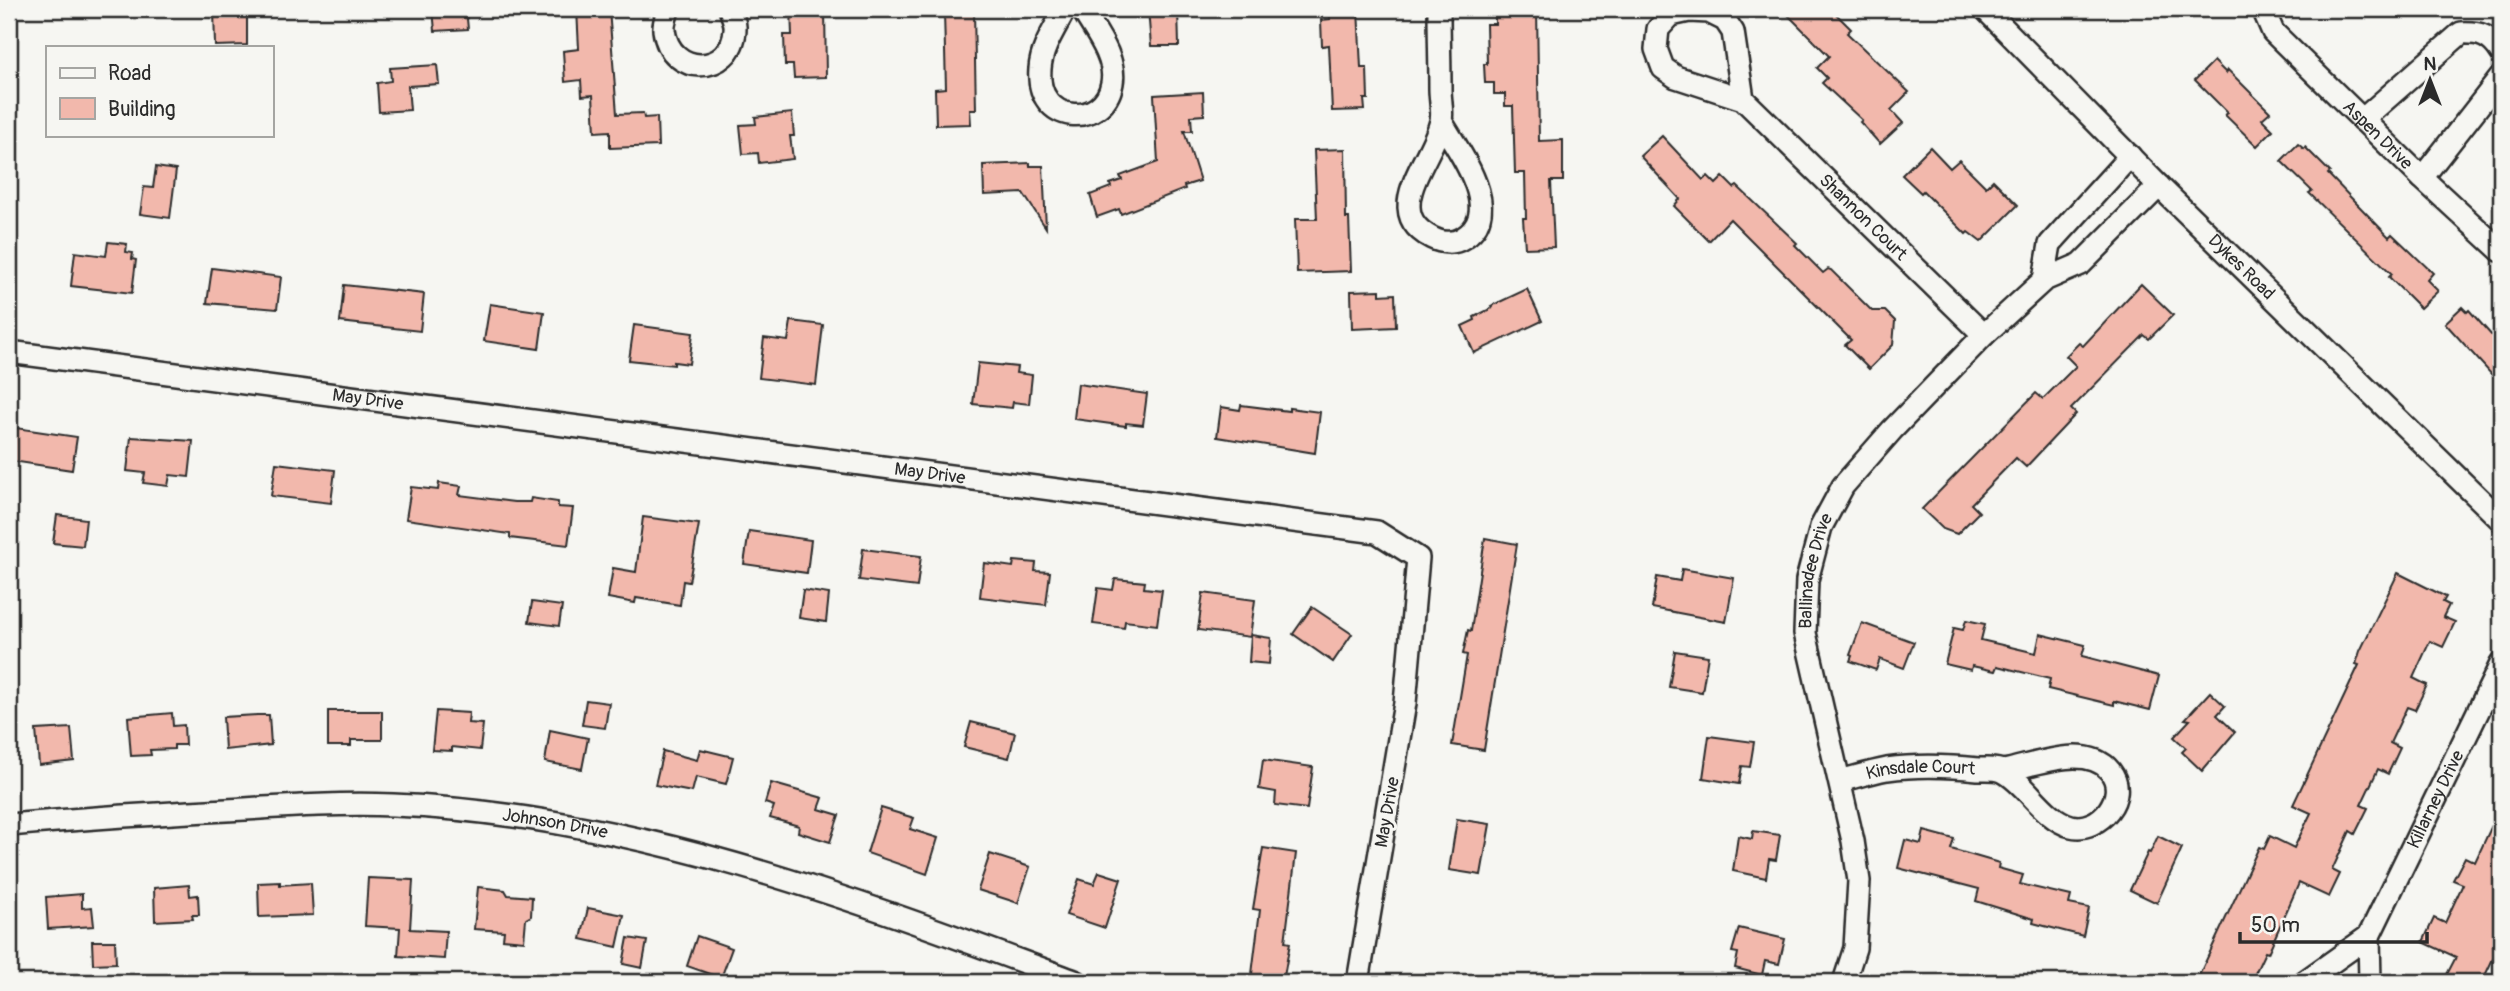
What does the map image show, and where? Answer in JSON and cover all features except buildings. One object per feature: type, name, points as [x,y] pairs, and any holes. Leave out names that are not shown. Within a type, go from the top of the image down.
[{"type":"street","points":[[668,9],[664,30],[671,48],[684,63],[700,66],[717,61],[732,48],[736,27],[730,9]]},
{"type":"street","points":[[1065,9],[1044,51],[1040,68],[1041,87],[1048,104],[1067,115],[1086,114],[1103,102],[1112,84],[1111,63],[1082,9]]},
{"type":"street","points":[[1439,9],[1441,121],[1412,187],[1410,210],[1411,218],[1421,232],[1439,242],[1457,242],[1469,234],[1479,219],[1481,200],[1475,182],[1441,121]]},
{"type":"street","name":"Dykes Road","points":[[1985,9],[2159,186],[2501,520]]},
{"type":"street","name":"Aspen Drive","points":[[2263,9],[2273,32],[2501,251]]},
{"type":"street","name":"Shannon Court","points":[[1743,99],[1733,32],[1724,20],[1709,12],[1671,15],[1658,29],[1656,49],[1663,68],[1676,77],[1743,99],[1984,335]]},
{"type":"street","points":[[2362,120],[2461,33],[2478,32],[2494,40],[2501,52]]},
{"type":"street","points":[[2422,178],[2501,77]]},
{"type":"street","points":[[2044,280],[2050,244],[2130,156]]},
{"type":"street","name":"Ballinadee Drive","points":[[1844,982],[1855,948],[1859,881],[1840,781],[1805,633],[1807,580],[1821,527],[1843,486],[1892,430],[1984,335],[2044,280],[2081,264],[2159,186]]},
{"type":"street","name":"May Drive","points":[[9,352],[1377,532],[1418,558],[1405,703],[1358,982]]},
{"type":"street","name":"Killarney Drive","points":[[2370,982],[2369,936],[2501,664]]},
{"type":"street","name":"Kinsdale Court","points":[[1840,781],[1888,769],[1955,766],[2004,771],[2078,755],[2095,759],[2111,772],[2118,792],[2112,808],[2092,823],[2072,826],[2053,817],[2004,771]]},
{"type":"street","name":"Johnson Drive","points":[[9,825],[128,815],[334,804],[394,805],[553,821],[601,830],[742,866],[863,905],[1077,982]]},
{"type":"street","name":"Killarney Drive","points":[[2304,982],[2369,936]]}]
